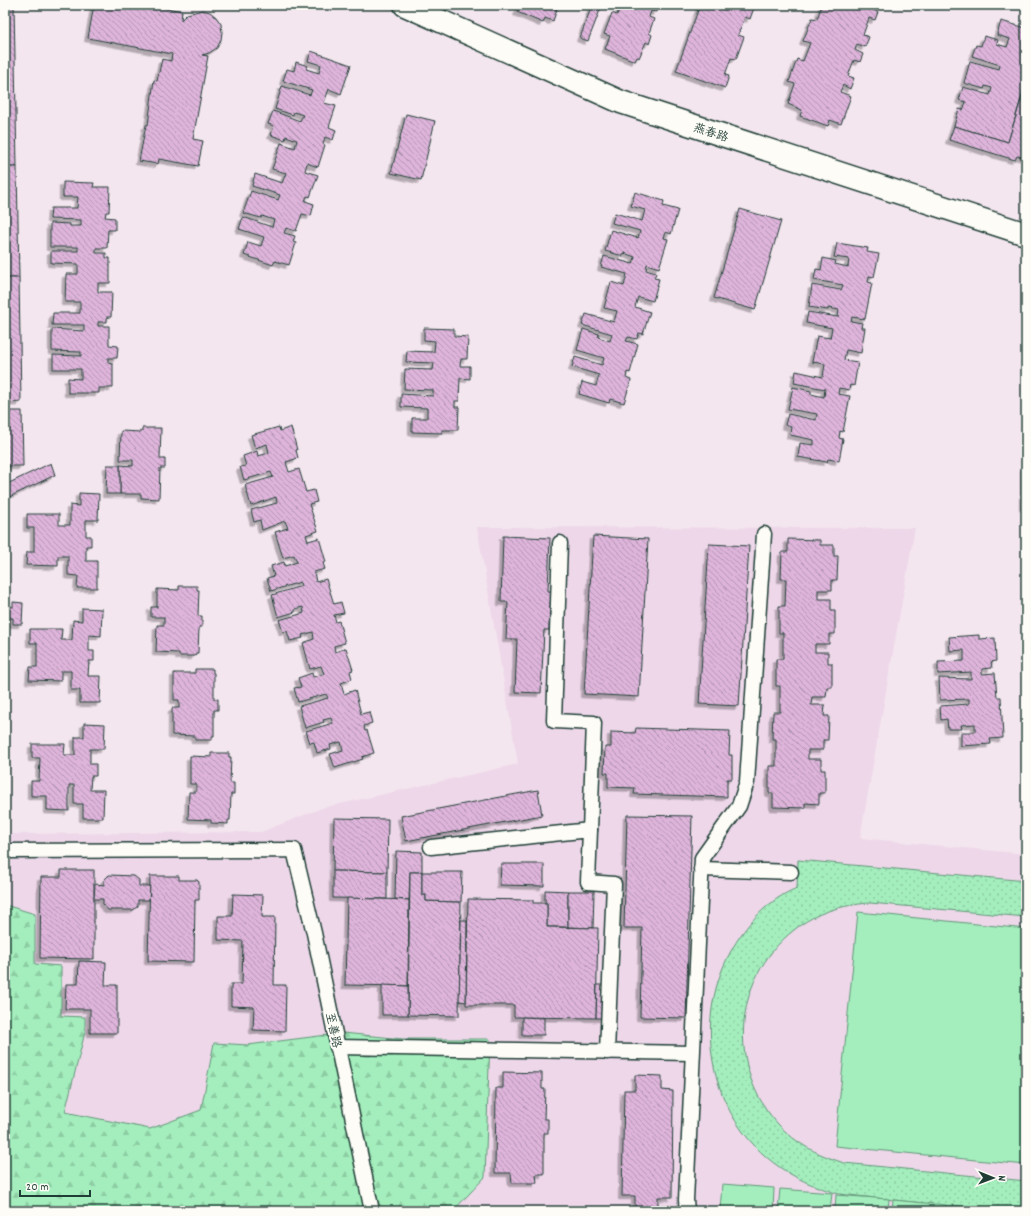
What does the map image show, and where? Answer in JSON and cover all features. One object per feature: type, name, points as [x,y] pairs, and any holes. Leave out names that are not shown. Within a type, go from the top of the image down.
[{"type":"street","name":"燕春路","points":[[405,5],[621,102],[1026,234]]},
{"type":"lane","points":[[687,1211],[686,1200],[692,1053],[702,858],[739,806],[747,782],[764,534]]},
{"type":"lane","points":[[560,543],[554,721],[594,723],[588,882],[614,884],[607,1052]]},
{"type":"lane","points":[[431,847],[590,830]]},
{"type":"lane","name":"至善路","points":[[5,851],[294,850],[314,933],[372,1211]]},
{"type":"lane","points":[[701,869],[791,872]]},
{"type":"lane","points":[[337,1047],[692,1053]]},
{"type":"shaded area","points":[[477,527],[915,528],[860,838],[1026,854],[1026,1211],[12,1211],[8,834],[261,832],[322,808],[518,764]]},
{"type":"green space","points":[[798,860],[1026,881],[1026,917],[870,903],[830,910],[811,918],[794,930],[773,951],[757,975],[748,1001],[744,1029],[745,1057],[753,1084],[766,1110],[786,1132],[799,1143],[844,1163],[1026,1181],[1026,1211],[996,1211],[839,1194],[794,1176],[767,1157],[744,1134],[728,1106],[716,1077],[711,1045],[711,1013],[718,981],[731,951],[743,932],[759,914],[777,899],[797,888]]},
{"type":"green space","points":[[5,905],[35,914],[35,964],[61,966],[61,1016],[85,1017],[85,1032],[65,1112],[150,1129],[201,1110],[214,1043],[248,1045],[343,1033],[403,1039],[490,1039],[485,1177],[453,1211],[5,1211]]},
{"type":"green space","points":[[858,912],[1026,929],[1026,1165],[835,1146]]},
{"type":"green space","points":[[722,1184],[774,1188],[773,1211],[720,1211]]},
{"type":"green space","points":[[780,1189],[832,1193],[830,1211],[778,1211]]},
{"type":"green space","points":[[836,1195],[889,1199],[888,1211],[835,1211]]},
{"type":"green space","points":[[893,1200],[946,1205],[945,1211],[892,1211]]},
{"type":"green space","points":[[950,1205],[1002,1209],[1002,1211],[949,1211]]},
{"type":"building","points":[[5,5],[14,5],[17,167],[5,167]]},
{"type":"building","points":[[94,5],[151,5],[182,11],[181,20],[187,14],[202,10],[210,12],[221,24],[221,40],[217,48],[202,55],[208,56],[193,139],[203,141],[198,166],[159,159],[158,164],[139,161],[146,125],[148,125],[154,80],[157,81],[162,59],[171,61],[172,54],[88,38]]},
{"type":"building","points":[[520,5],[555,5],[554,8],[557,9],[553,21],[545,18],[543,23],[517,12]]},
{"type":"building","points":[[592,5],[602,5],[588,41],[580,38]]},
{"type":"building","points":[[621,5],[658,5],[656,12],[651,11],[649,17],[654,19],[649,33],[652,35],[649,44],[646,42],[639,58],[637,57],[635,61],[605,49],[610,36],[604,34],[612,13],[617,15]]},
{"type":"building","points":[[700,5],[755,5],[750,19],[745,17],[738,35],[744,37],[736,59],[731,58],[725,75],[729,76],[725,88],[676,71]]},
{"type":"building","points":[[822,5],[872,5],[870,9],[878,12],[875,20],[869,18],[863,35],[869,37],[865,47],[857,44],[855,50],[863,54],[860,62],[854,60],[848,76],[854,78],[850,89],[843,85],[840,92],[851,96],[841,124],[830,120],[828,126],[800,116],[802,110],[788,104],[795,84],[789,82],[797,59],[803,61],[810,43],[803,41],[812,18],[817,19]]},
{"type":"building","points":[[1001,21],[1026,28],[1026,82],[1008,142],[954,126],[959,109],[963,110],[966,102],[959,100],[963,87],[990,95],[992,88],[985,86],[984,89],[964,83],[970,61],[999,69],[1000,65],[972,56],[976,45],[981,46],[984,36],[998,40],[997,44],[1007,47],[1010,39],[997,35]]},
{"type":"building","points":[[311,51],[351,65],[341,94],[329,89],[324,103],[336,106],[329,127],[336,130],[333,140],[325,137],[323,144],[325,145],[318,167],[307,163],[305,171],[318,175],[310,197],[307,196],[305,201],[314,204],[311,216],[302,214],[296,231],[286,228],[284,233],[295,236],[293,242],[296,243],[289,265],[275,261],[273,265],[244,255],[248,242],[261,246],[264,237],[239,229],[243,217],[272,227],[274,220],[262,216],[261,218],[243,213],[251,191],[278,200],[280,195],[252,186],[255,174],[282,183],[286,173],[272,169],[281,143],[295,148],[297,140],[286,136],[285,140],[271,135],[274,126],[268,124],[273,111],[300,121],[303,115],[294,112],[293,115],[275,109],[282,86],[310,95],[312,90],[283,81],[287,69],[294,71],[296,62],[308,66],[306,69],[319,73],[321,65],[308,61]]},
{"type":"building","points":[[1021,100],[1026,101],[1026,158],[1017,156],[1015,160],[949,140],[954,126],[1008,142]]},
{"type":"building","points":[[406,114],[435,121],[421,180],[391,173]]},
{"type":"building","points":[[5,167],[17,167],[19,278],[5,278]]},
{"type":"building","points":[[63,182],[94,183],[93,187],[110,187],[109,212],[106,212],[105,217],[115,218],[115,230],[108,230],[107,248],[96,248],[96,253],[106,253],[106,258],[110,258],[110,283],[98,283],[98,292],[112,292],[111,317],[107,317],[107,322],[98,322],[98,326],[109,326],[109,345],[118,346],[117,358],[108,358],[108,363],[113,364],[113,388],[99,388],[99,393],[68,393],[68,378],[81,379],[81,369],[53,369],[53,355],[81,356],[81,352],[52,351],[52,329],[84,331],[84,325],[52,325],[53,313],[80,313],[80,302],[65,302],[66,274],[78,274],[78,264],[51,263],[51,251],[78,251],[78,247],[50,247],[50,223],[81,226],[81,220],[50,219],[51,208],[77,208],[78,197],[63,197]]},
{"type":"building","points":[[635,192],[664,201],[663,206],[678,210],[671,234],[666,232],[664,238],[668,239],[659,268],[647,264],[646,270],[656,273],[654,278],[659,279],[653,301],[638,297],[635,307],[650,312],[643,334],[639,333],[637,339],[628,337],[626,341],[638,344],[630,373],[627,372],[626,378],[631,380],[624,403],[610,399],[609,403],[579,394],[582,382],[596,386],[599,375],[572,367],[575,357],[602,365],[604,358],[577,350],[583,329],[599,334],[598,337],[610,341],[612,334],[582,325],[586,314],[614,322],[617,311],[604,308],[611,282],[624,286],[627,274],[601,267],[604,256],[633,264],[635,257],[624,253],[623,256],[605,251],[611,230],[638,238],[640,231],[612,223],[615,213],[642,221],[645,210],[631,206]]},
{"type":"building","points":[[740,209],[781,221],[755,310],[714,298]]},
{"type":"building","points":[[837,243],[868,248],[867,252],[879,254],[874,277],[869,276],[868,282],[872,283],[865,319],[852,317],[851,321],[862,323],[861,328],[865,328],[861,353],[846,350],[844,360],[858,362],[854,386],[850,385],[849,390],[839,388],[838,394],[850,396],[843,432],[840,431],[839,438],[843,439],[839,461],[828,459],[827,462],[798,457],[800,443],[814,445],[814,440],[790,435],[791,427],[785,425],[788,414],[816,420],[817,414],[788,409],[793,387],[811,391],[811,394],[824,397],[825,389],[794,383],[796,371],[823,377],[825,364],[812,362],[817,336],[830,338],[832,328],[806,323],[808,312],[838,317],[839,310],[809,307],[812,285],[841,290],[843,285],[814,280],[816,269],[821,270],[823,258],[836,261],[835,264],[848,267],[849,259],[834,257]]},
{"type":"building","points":[[5,278],[19,278],[21,402],[5,403]]},
{"type":"building","points":[[424,328],[454,329],[454,336],[468,337],[467,359],[461,359],[460,366],[470,366],[470,379],[460,378],[459,401],[455,401],[455,407],[459,407],[458,430],[442,430],[442,433],[412,432],[412,418],[427,418],[427,408],[401,407],[401,394],[433,396],[433,390],[404,389],[405,369],[433,370],[434,363],[406,362],[407,351],[434,352],[435,341],[424,340]]},
{"type":"building","points":[[5,411],[22,411],[23,466],[5,466]]},
{"type":"building","points":[[279,427],[280,431],[291,427],[297,450],[298,458],[286,462],[289,472],[299,469],[306,492],[314,490],[317,502],[309,504],[318,531],[306,535],[308,541],[319,538],[326,562],[323,563],[325,569],[314,572],[316,582],[326,579],[334,604],[341,602],[344,613],[334,615],[336,622],[339,621],[345,643],[334,646],[335,652],[346,648],[353,670],[350,671],[352,679],[341,683],[344,694],[355,690],[361,714],[369,712],[372,723],[364,726],[365,731],[367,730],[374,753],[362,757],[363,759],[335,768],[330,754],[343,750],[341,742],[330,745],[331,749],[317,753],[314,742],[310,743],[306,731],[333,723],[331,718],[323,720],[324,722],[305,728],[299,706],[328,698],[326,694],[298,702],[294,688],[301,687],[298,678],[312,673],[313,677],[324,674],[321,666],[310,669],[303,643],[314,639],[313,632],[302,635],[303,638],[290,641],[287,631],[283,632],[279,620],[304,613],[303,607],[295,609],[295,612],[278,617],[272,595],[301,586],[300,582],[271,591],[267,578],[274,576],[271,566],[284,562],[285,566],[297,562],[294,555],[283,558],[275,532],[288,528],[285,521],[262,530],[260,520],[254,522],[251,510],[277,503],[276,497],[251,506],[245,485],[273,477],[271,472],[244,480],[240,467],[246,466],[243,456],[257,451],[258,456],[269,453],[267,444],[255,448],[251,435]]},
{"type":"building","points":[[142,428],[161,428],[160,459],[165,459],[165,468],[160,468],[159,499],[141,498],[141,494],[120,494],[120,465],[133,466],[133,460],[120,460],[121,431],[142,432]]},
{"type":"building","points":[[51,463],[55,475],[5,499],[5,485]]},
{"type":"building","points":[[107,465],[120,465],[120,494],[106,494]]},
{"type":"building","points":[[1024,467],[1026,467],[1026,491],[1024,491]]},
{"type":"building","points":[[79,493],[99,494],[98,520],[86,520],[86,536],[91,536],[91,546],[86,546],[86,561],[97,561],[97,588],[77,588],[78,576],[68,575],[68,556],[58,556],[58,566],[26,565],[27,552],[34,552],[34,528],[27,528],[27,514],[59,514],[59,525],[70,525],[70,505],[79,506]]},
{"type":"building","points":[[1023,495],[1026,495],[1026,507],[1023,507]]},
{"type":"building","points":[[503,536],[550,538],[548,591],[551,591],[549,630],[544,630],[541,693],[515,692],[517,639],[506,639],[508,602],[501,602]]},
{"type":"building","points":[[593,536],[648,539],[639,697],[584,694]]},
{"type":"building","points":[[788,539],[820,540],[820,545],[834,545],[834,556],[838,556],[837,580],[832,580],[832,590],[818,590],[818,599],[831,599],[831,610],[835,610],[835,634],[829,634],[829,644],[815,644],[815,652],[828,652],[828,663],[832,663],[832,687],[827,687],[826,697],[812,697],[811,705],[825,705],[824,716],[829,716],[828,740],[823,740],[823,750],[808,750],[808,759],[821,759],[821,770],[825,770],[825,793],[819,793],[819,804],[805,803],[805,808],[773,807],[773,793],[769,793],[769,766],[776,766],[776,739],[772,739],[773,712],[780,712],[780,686],[776,686],[776,659],[783,659],[783,633],[779,633],[779,606],[785,606],[786,579],[781,579],[782,552],[788,552]]},
{"type":"building","points":[[709,544],[749,546],[739,706],[699,704]]},
{"type":"building","points":[[179,586],[197,586],[197,590],[199,590],[198,616],[202,616],[202,627],[199,627],[198,653],[196,653],[195,656],[179,656],[179,653],[156,652],[157,625],[164,625],[164,617],[151,617],[151,607],[157,607],[157,589],[179,590]]},
{"type":"building","points":[[13,602],[23,603],[22,624],[13,624],[13,618],[6,618],[6,607],[13,607]]},
{"type":"building","points":[[82,608],[102,609],[101,636],[89,635],[89,651],[94,651],[94,661],[89,661],[88,676],[101,676],[100,703],[80,703],[80,690],[71,690],[71,671],[61,671],[61,681],[29,680],[30,667],[37,667],[37,643],[30,643],[30,629],[62,629],[61,640],[72,640],[73,620],[82,621]]},
{"type":"building","points":[[979,635],[979,639],[995,638],[996,661],[991,662],[992,668],[982,669],[982,674],[995,673],[997,697],[1001,697],[1003,738],[990,739],[991,744],[961,746],[961,732],[975,732],[975,724],[961,725],[962,729],[948,729],[947,719],[941,720],[940,706],[969,704],[969,699],[940,700],[939,678],[971,679],[971,672],[938,674],[938,662],[964,661],[964,650],[950,651],[949,637]]},
{"type":"building","points":[[195,669],[213,669],[214,673],[214,699],[218,699],[218,710],[214,710],[214,736],[212,736],[212,740],[195,740],[195,736],[172,735],[172,708],[179,708],[179,700],[174,700],[174,673],[195,673]]},
{"type":"building","points":[[84,723],[105,724],[104,749],[90,749],[90,764],[96,764],[96,776],[91,776],[90,790],[104,790],[103,818],[83,818],[83,804],[74,804],[74,785],[69,785],[69,811],[47,810],[47,796],[31,796],[31,781],[39,781],[40,758],[32,758],[32,744],[65,744],[64,755],[75,755],[75,737],[84,737]]},
{"type":"building","points":[[636,728],[730,731],[729,755],[732,755],[732,779],[727,779],[727,797],[634,794],[635,788],[608,787],[608,773],[604,773],[605,747],[611,747],[611,732],[635,733]]},
{"type":"building","points":[[211,753],[229,753],[229,757],[231,757],[230,783],[234,783],[234,794],[231,794],[230,820],[228,820],[228,824],[211,823],[211,820],[188,819],[189,792],[196,792],[196,784],[190,784],[190,756],[211,757]]},
{"type":"building","points":[[538,790],[542,815],[406,841],[401,816]]},
{"type":"building","points":[[627,815],[692,816],[686,1018],[640,1017],[642,928],[624,928]]},
{"type":"building","points":[[334,818],[388,819],[387,872],[333,871]]},
{"type":"building","points":[[396,851],[422,852],[422,872],[410,872],[409,900],[395,899]]},
{"type":"building","points":[[501,864],[544,864],[544,886],[500,885]]},
{"type":"building","points":[[61,870],[94,870],[94,959],[40,958],[41,877],[61,877]]},
{"type":"building","points":[[333,871],[387,872],[387,899],[333,898]]},
{"type":"building","points":[[410,872],[422,872],[422,895],[426,895],[426,901],[461,902],[459,1016],[408,1015]]},
{"type":"building","points":[[422,872],[462,872],[461,902],[426,901],[426,895],[422,895]]},
{"type":"building","points":[[109,875],[134,876],[139,880],[139,886],[150,886],[149,900],[138,900],[138,906],[133,910],[108,910],[103,904],[103,899],[94,899],[95,884],[104,885],[104,880]]},
{"type":"building","points":[[150,876],[179,876],[179,880],[197,880],[199,882],[199,900],[195,900],[194,962],[148,961]]},
{"type":"building","points":[[545,890],[568,891],[568,927],[547,927],[547,903],[545,903]]},
{"type":"building","points":[[568,891],[594,891],[593,928],[568,927]]},
{"type":"building","points":[[233,894],[263,895],[262,917],[275,917],[274,985],[286,985],[285,1031],[253,1030],[254,1007],[231,1006],[231,984],[242,984],[243,941],[218,940],[218,916],[232,916]]},
{"type":"building","points":[[347,898],[409,900],[408,986],[345,985]]},
{"type":"building","points":[[468,899],[533,900],[533,903],[547,903],[547,927],[598,928],[596,1018],[514,1017],[514,1005],[466,1005]]},
{"type":"building","points":[[461,920],[467,920],[466,1002],[459,1001]]},
{"type":"building","points":[[79,961],[106,962],[105,985],[117,985],[117,1033],[90,1033],[90,1009],[65,1009],[66,984],[78,984]]},
{"type":"building","points":[[382,985],[408,986],[408,1015],[382,1015]]},
{"type":"building","points":[[597,985],[604,985],[603,1018],[596,1018]]},
{"type":"building","points":[[522,1017],[544,1018],[544,1035],[522,1035]]},
{"type":"building","points":[[503,1072],[542,1073],[542,1089],[545,1089],[544,1119],[548,1119],[548,1133],[544,1133],[544,1174],[536,1174],[537,1183],[512,1183],[511,1173],[495,1173],[496,1088],[503,1088]]},
{"type":"building","points":[[635,1075],[662,1076],[662,1090],[673,1091],[672,1197],[658,1197],[658,1211],[635,1211],[635,1196],[622,1196],[624,1090],[635,1090]]}]
